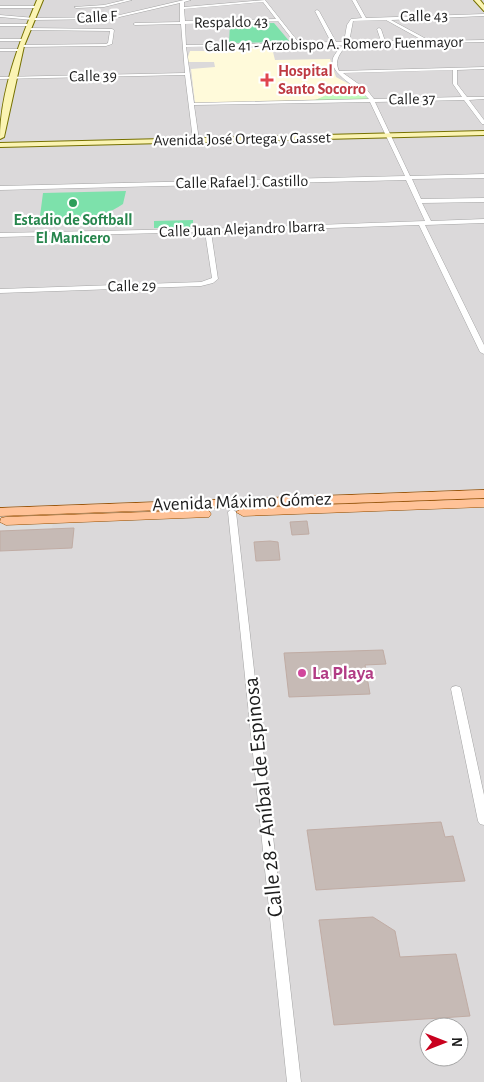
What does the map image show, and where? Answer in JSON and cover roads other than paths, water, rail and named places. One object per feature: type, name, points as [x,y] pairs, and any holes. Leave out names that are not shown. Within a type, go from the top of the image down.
[{"type":"main road","points":[[477,0],[484,9]]},
{"type":"main road","points":[[0,137],[4,109],[14,78],[21,45],[39,3]]},
{"type":"main road","name":"Avenida José Ortega y Gasset","points":[[0,145],[484,133]]},
{"type":"main road","name":"Avenida Máximo Gómez","points":[[0,521],[232,512],[462,499],[484,493]]},
{"type":"main road","name":"Avenida Máximo Gómez","points":[[0,512],[462,499],[484,504]]},
{"type":"street","points":[[75,18],[77,0]]},
{"type":"street","points":[[76,7],[104,6],[130,0]]},
{"type":"street","name":"Calle F","points":[[31,23],[75,18],[121,16],[189,0]]},
{"type":"street","points":[[182,8],[228,6],[263,0],[298,44]]},
{"type":"street","points":[[354,0],[364,18],[350,22],[346,43],[339,49],[335,58],[338,72],[365,91],[372,100],[410,178],[429,223]]},
{"type":"street","points":[[182,2],[184,46],[196,140]]},
{"type":"street","points":[[0,7],[39,3]]},
{"type":"street","points":[[317,11],[334,43]]},
{"type":"street","points":[[232,15],[235,22]]},
{"type":"street","name":"Calle 43","points":[[364,18],[484,15]]},
{"type":"street","points":[[0,16],[31,23],[41,29],[111,29],[110,44],[35,46],[0,40]]},
{"type":"street","points":[[382,17],[429,42]]},
{"type":"street","name":"Respaldo 43","points":[[136,24],[279,20]]},
{"type":"street","points":[[0,25],[31,23]]},
{"type":"street","points":[[35,46],[41,29]]},
{"type":"street","points":[[72,46],[77,29]]},
{"type":"street","points":[[380,29],[383,42]]},
{"type":"street","name":"Calle 41 - Arzobispo A. Romero Fuenmayor","points":[[184,46],[484,41]]},
{"type":"street","points":[[0,50],[21,45]]},
{"type":"street","points":[[455,68],[456,84],[484,123]]},
{"type":"street","points":[[338,72],[484,68]]},
{"type":"street","name":"Calle 39","points":[[0,78],[187,74]]},
{"type":"street","name":"Calle 37","points":[[191,104],[484,98]]},
{"type":"street","name":"Calle Rafael J. Castillo","points":[[0,188],[484,176]]},
{"type":"street","points":[[420,201],[484,200]]},
{"type":"street","name":"Calle Juan Alejandro lbarra","points":[[0,235],[208,231],[484,221]]},
{"type":"street","points":[[421,223],[484,352]]},
{"type":"street","name":"Calle 29","points":[[0,291],[202,284],[211,282],[215,279],[208,231]]},
{"type":"street","name":"Calle 28 - Aníbal de Espinosa","points":[[232,512],[294,1082]]},
{"type":"street","points":[[456,689],[484,821]]},
{"type":"place","name":"Hospital Santo Socorro","points":[[267,80]]},
{"type":"place","name":"Estadio de Softball El Manicero","points":[[73,203]]},
{"type":"place","name":"La Playa","points":[[302,673]]}]
